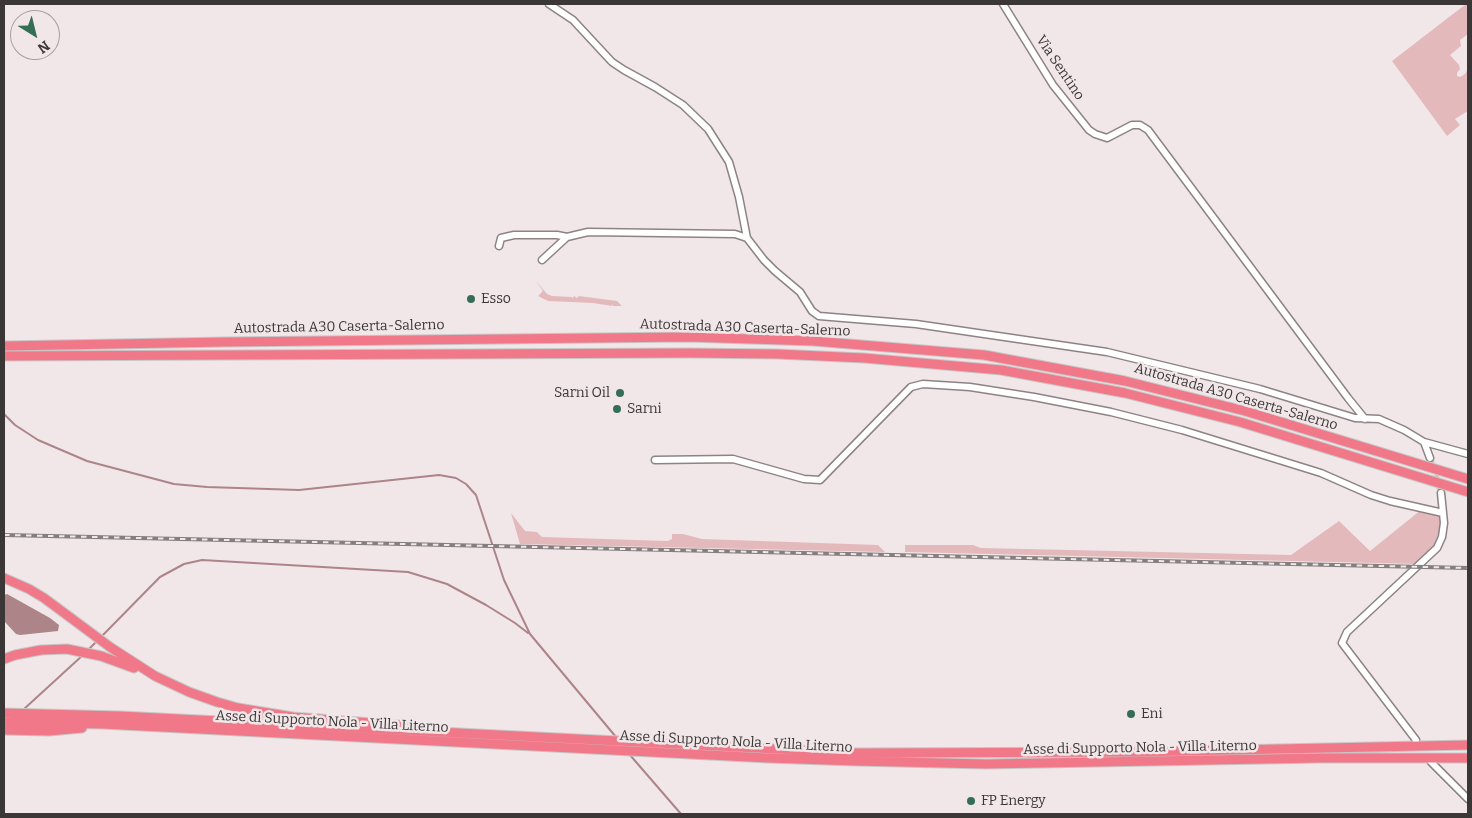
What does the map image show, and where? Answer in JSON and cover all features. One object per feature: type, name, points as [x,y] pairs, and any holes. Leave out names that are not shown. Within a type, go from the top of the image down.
[{"type":"highway","name":"Autostrada A30 Caserta-Salerno","points":[[4,346],[688,337],[814,341],[984,355],[1125,381],[1235,409],[1468,479]]},
{"type":"highway","name":"Autostrada A30 Caserta-Salerno","points":[[4,356],[689,352],[884,359],[1001,370],[1124,393],[1240,422],[1468,492]]},
{"type":"highway","points":[[4,578],[44,598],[91,634],[155,676]]},
{"type":"highway","points":[[4,659],[41,650],[76,650],[101,656],[217,702],[258,712],[309,718],[407,724],[481,735]]},
{"type":"highway","name":"Asse di Supporto Nola - Villa Literno","points":[[4,713],[857,753],[1468,746]]},
{"type":"highway","name":"Asse di Supporto Nola - Villa Literno","points":[[4,722],[102,724],[777,758],[986,764],[1312,758],[1468,758]]},
{"type":"highway","points":[[4,730],[65,730],[102,724]]},
{"type":"street","points":[[549,4],[572,20],[612,62],[683,105],[708,129],[729,162],[740,196],[747,238],[764,260],[800,292],[812,311],[819,316],[916,324],[1106,352],[1260,389],[1337,413],[1379,420],[1404,430],[1424,442],[1468,454]]},
{"type":"street","name":"Via Sentino","points":[[1003,4],[1063,98],[1089,130],[1104,138],[1132,126],[1140,125],[1148,130],[1365,419]]},
{"type":"street","points":[[499,246],[501,238],[514,235],[558,235],[568,237],[592,232],[717,233],[735,234],[747,238]]},
{"type":"street","points":[[542,260],[568,237]]},
{"type":"street","points":[[656,460],[733,460],[804,479],[820,480],[911,387],[923,384],[1034,397],[1101,410],[1182,430],[1321,473],[1390,502],[1443,513]]},
{"type":"street","points":[[1424,442],[1430,458]]},
{"type":"street","points":[[1416,740],[1342,643],[1347,632],[1437,548],[1442,536],[1443,513],[1441,493]]},
{"type":"street","points":[[1431,762],[1468,798]]},
{"type":"shaded area","points":[[1468,4],[1468,34],[1460,40],[1461,46],[1450,55],[1459,65],[1460,69],[1457,76],[1460,77],[1465,74],[1468,69],[1468,113],[1466,112],[1455,119],[1460,125],[1447,136],[1392,61]]},
{"type":"shaded area","points":[[536,281],[547,294],[552,296],[572,297],[572,299],[574,296],[577,298],[579,296],[617,301],[622,306],[548,301],[538,296],[543,291]]},
{"type":"shaded area","points":[[1421,510],[1440,516],[1442,523],[1436,548],[1417,564],[905,552],[905,545],[973,545],[981,548],[1291,555],[1339,521],[1370,551]]},
{"type":"shaded area","points":[[511,513],[525,531],[537,532],[542,537],[668,541],[672,539],[672,534],[683,534],[702,539],[878,545],[885,552],[520,544]]},
{"type":"shaded area","points":[[7,594],[50,618],[59,625],[58,631],[16,634],[4,621],[4,595]]},
{"type":"waterway","points":[[4,414],[15,425],[38,440],[87,461],[174,484],[299,490],[439,475],[456,478],[466,484],[476,495],[504,580],[530,634],[616,737]]},
{"type":"waterway","points":[[101,637],[160,577],[184,564],[202,560],[408,572],[447,584],[486,605],[528,633]]},
{"type":"waterway","points":[[88,650],[97,641]]},
{"type":"waterway","points":[[24,709],[83,655]]},
{"type":"waterway","points":[[630,755],[681,814]]},
{"type":"tunnel","points":[[1430,458],[1441,493]]},
{"type":"railway","points":[[4,535],[1468,568]]},
{"type":"place","name":"Esso","points":[[471,299]]},
{"type":"place","name":"Sarni Oil","points":[[620,393]]},
{"type":"place","name":"Sarni","points":[[617,409]]},
{"type":"place","name":"Eni","points":[[1131,714]]},
{"type":"place","name":"FP Energy","points":[[971,801]]}]
